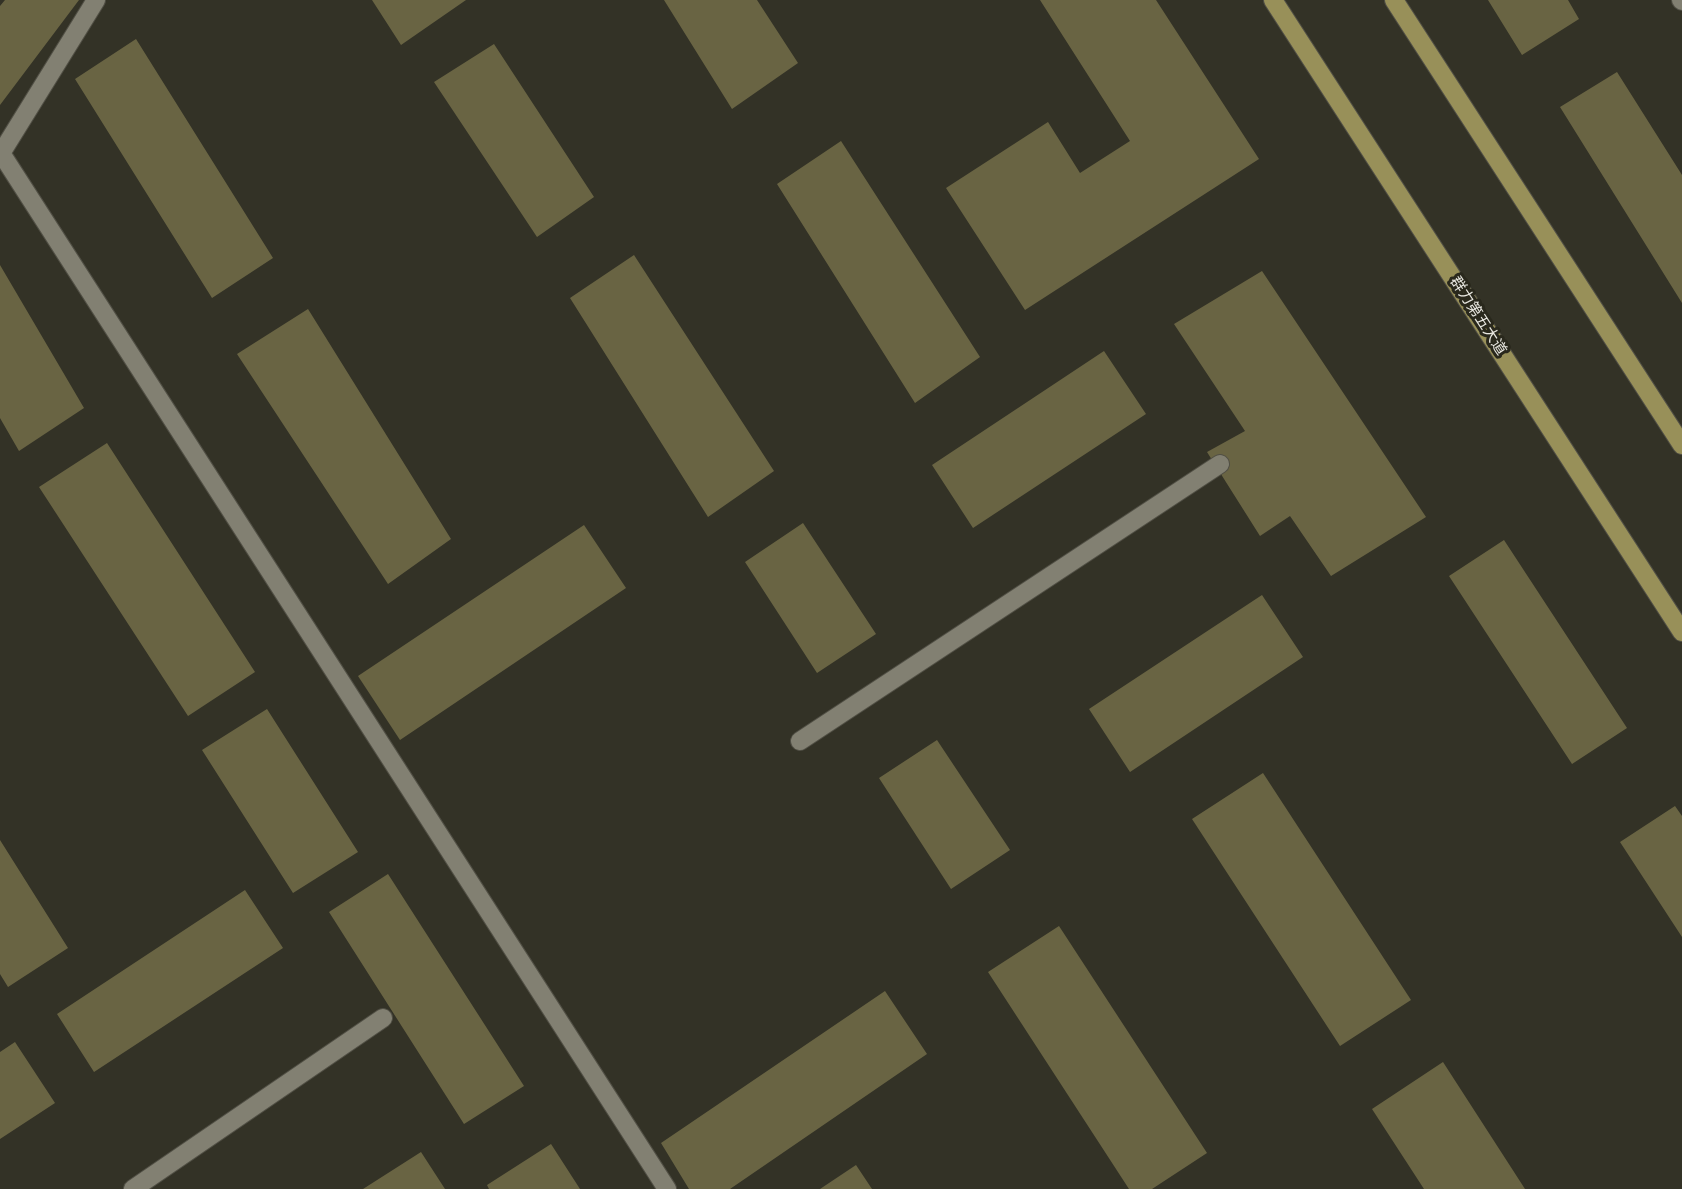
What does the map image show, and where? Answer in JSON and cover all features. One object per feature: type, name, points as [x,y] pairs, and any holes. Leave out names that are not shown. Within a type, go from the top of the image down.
[{"type":"main road","name":"群力第五大道","points":[[1273,0],[1682,632]]},
{"type":"main road","points":[[1394,0],[1682,445]]},
{"type":"street","points":[[96,0],[0,154],[667,1189]]},
{"type":"street","points":[[800,741],[1220,464]]},
{"type":"street","points":[[133,1189],[383,1018]]},
{"type":"building","points":[[5,0],[79,0],[0,105],[0,6]]},
{"type":"building","points":[[372,0],[466,0],[401,45]]},
{"type":"building","points":[[664,0],[757,0],[798,63],[732,109]]},
{"type":"building","points":[[1040,0],[1156,0],[1259,159],[1025,310],[946,188],[1048,122],[1080,173],[1130,141]]},
{"type":"building","points":[[1488,0],[1568,0],[1579,19],[1522,55]]},
{"type":"building","points":[[136,39],[273,258],[212,298],[75,79]]},
{"type":"building","points":[[494,44],[594,197],[537,237],[434,82]]},
{"type":"building","points":[[1617,72],[1682,175],[1682,303],[1560,107]]},
{"type":"building","points":[[841,141],[980,357],[915,403],[777,184]]},
{"type":"building","points":[[634,255],[774,471],[708,517],[570,298]]},
{"type":"building","points":[[0,265],[84,408],[19,451],[0,418]]},
{"type":"building","points":[[1262,271],[1426,517],[1331,576],[1290,516],[1260,536],[1207,452],[1245,431],[1174,324]]},
{"type":"building","points":[[308,309],[451,539],[388,584],[237,354]]},
{"type":"building","points":[[1104,351],[1146,414],[973,528],[932,465]]},
{"type":"building","points":[[107,443],[255,672],[188,716],[39,487]]},
{"type":"building","points":[[803,523],[876,634],[817,673],[745,562]]},
{"type":"building","points":[[584,525],[626,588],[400,740],[358,676]]},
{"type":"building","points":[[1504,540],[1627,728],[1572,764],[1449,576]]},
{"type":"building","points":[[1262,595],[1303,657],[1130,772],[1089,709]]},
{"type":"building","points":[[267,709],[358,852],[293,893],[202,750]]},
{"type":"building","points":[[937,740],[1010,850],[951,889],[879,778]]},
{"type":"building","points":[[1263,773],[1411,1000],[1340,1046],[1192,819]]},
{"type":"building","points":[[1675,806],[1682,816],[1682,937],[1620,842]]},
{"type":"building","points":[[0,840],[68,948],[8,987],[0,974]]},
{"type":"building","points":[[388,874],[524,1086],[464,1124],[329,912]]},
{"type":"building","points":[[245,890],[283,948],[94,1072],[57,1014]]},
{"type":"building","points":[[1059,926],[1207,1153],[1152,1189],[1129,1189],[988,972]]},
{"type":"building","points":[[885,991],[927,1054],[730,1189],[689,1189],[661,1143]]},
{"type":"building","points":[[15,1042],[55,1103],[0,1139],[0,1052]]},
{"type":"building","points":[[1443,1062],[1525,1189],[1424,1189],[1372,1109]]},
{"type":"building","points":[[551,1144],[580,1189],[489,1189],[487,1185]]},
{"type":"building","points":[[421,1152],[445,1189],[363,1189]]},
{"type":"building","points":[[856,1165],[872,1189],[820,1189]]}]
